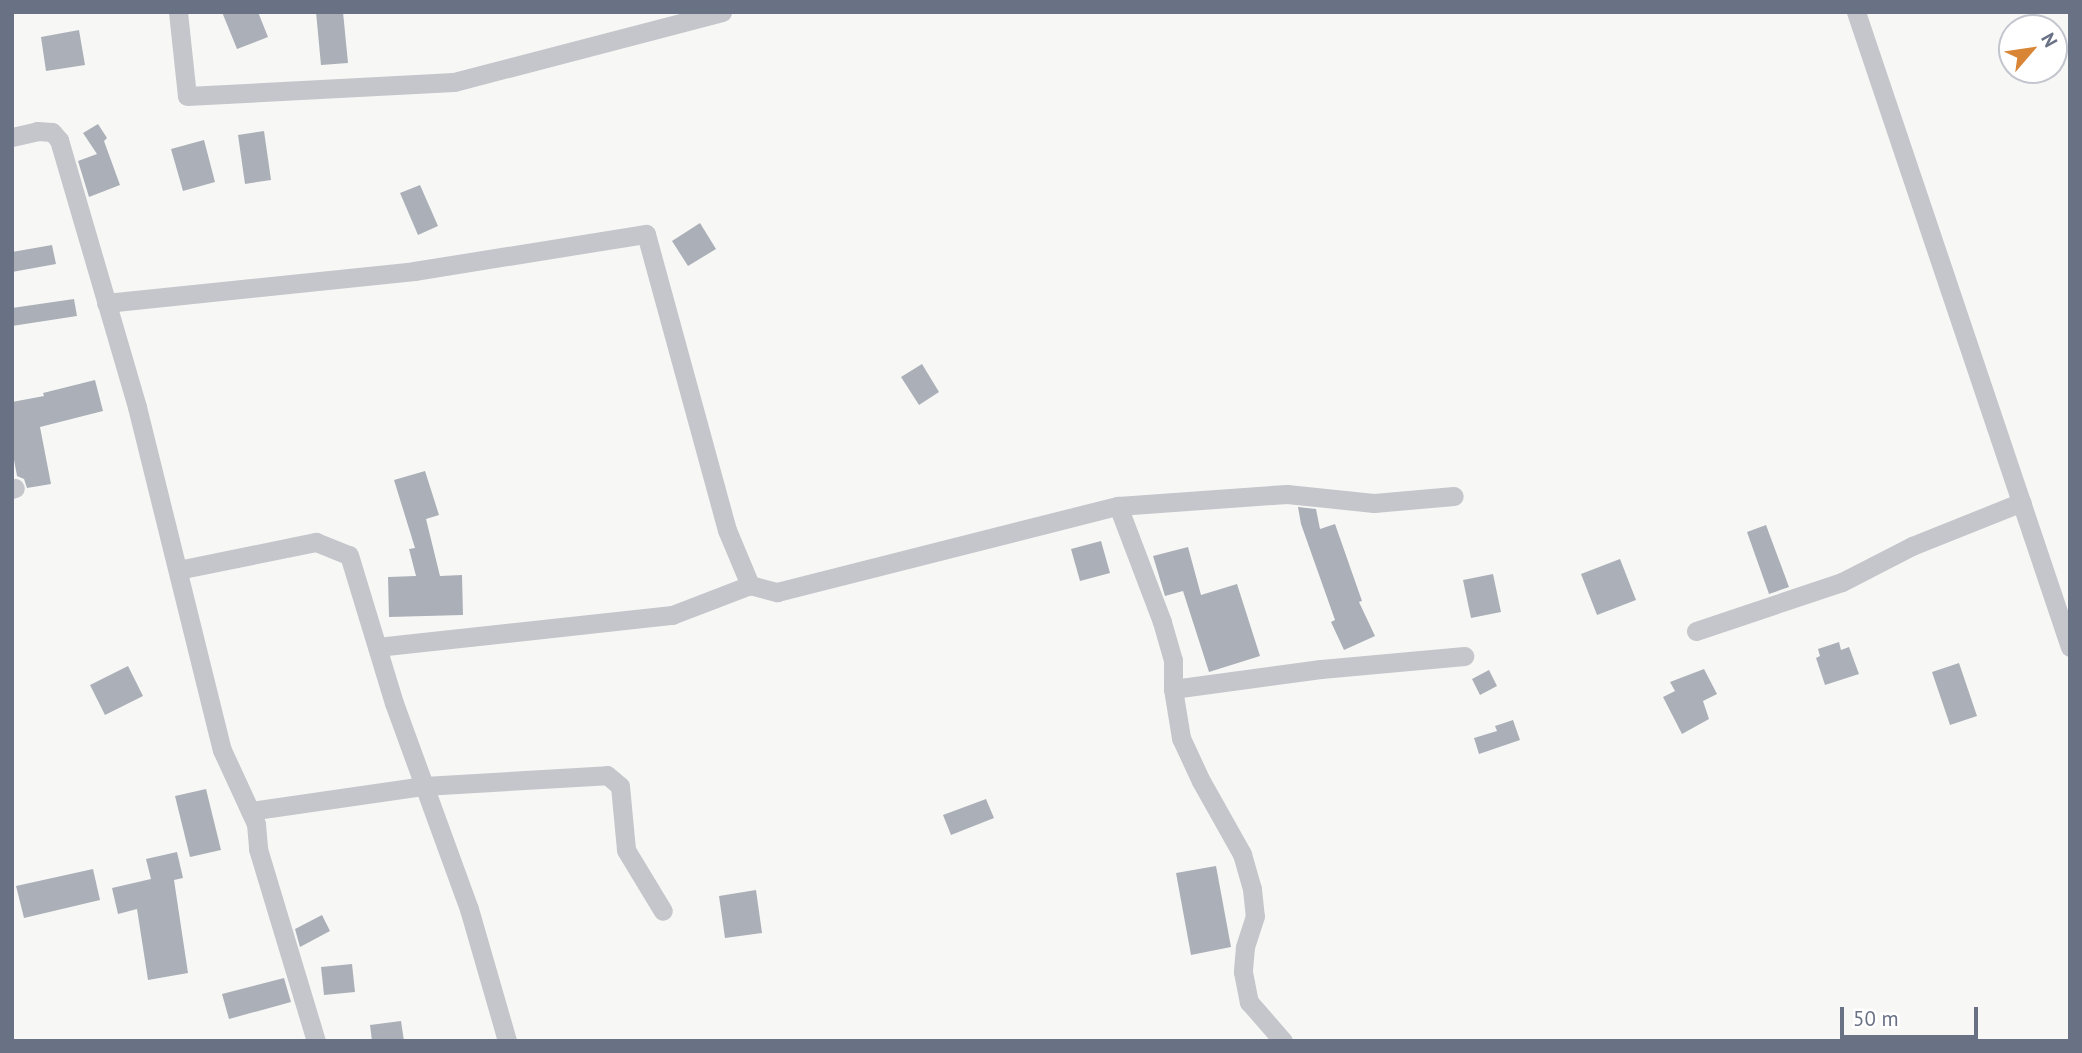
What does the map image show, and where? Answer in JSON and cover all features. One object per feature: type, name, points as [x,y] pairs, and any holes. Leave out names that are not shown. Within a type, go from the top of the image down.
[{"type":"street","points":[[178,12],[187,96],[454,82],[722,12]]},
{"type":"street","points":[[1856,12],[2070,647]]},
{"type":"street","points":[[12,137],[37,131],[52,132],[59,140],[137,407],[222,750],[256,824],[258,849],[316,1041]]},
{"type":"street","points":[[106,303],[414,271],[646,234],[727,530],[750,585]]},
{"type":"street","points":[[377,648],[671,615],[750,585],[778,592],[1118,506],[1287,495],[1374,503],[1454,496]]},
{"type":"street","points":[[1696,631],[1842,582],[1912,546],[2022,502]]},
{"type":"street","points":[[1118,506],[1163,622],[1173,660],[1173,689],[1181,738],[1201,782],[1242,855],[1252,889],[1255,916],[1245,947],[1243,972],[1249,1002],[1283,1041]]},
{"type":"street","points":[[178,570],[316,542],[349,555],[377,648],[469,909],[507,1041]]},
{"type":"street","points":[[1173,689],[1321,669],[1464,656]]},
{"type":"street","points":[[250,810],[424,786],[607,775],[620,786],[626,850],[663,911]]},
{"type":"building","points":[[222,12],[258,12],[268,37],[237,49]]},
{"type":"building","points":[[316,12],[343,12],[348,63],[321,65]]},
{"type":"building","points":[[79,30],[85,65],[46,71],[41,37]]},
{"type":"building","points":[[98,124],[107,138],[104,141],[120,185],[89,197],[78,161],[97,154],[83,133]]},
{"type":"building","points":[[264,131],[271,180],[245,184],[238,135]]},
{"type":"building","points":[[204,140],[215,182],[183,191],[171,149]]},
{"type":"building","points":[[420,185],[438,226],[418,235],[400,193]]},
{"type":"building","points":[[700,223],[716,249],[688,266],[672,241]]},
{"type":"building","points":[[52,245],[56,264],[12,272],[12,252]]},
{"type":"building","points":[[74,299],[77,316],[12,326],[12,308]]},
{"type":"building","points":[[922,364],[939,392],[919,405],[901,377]]},
{"type":"building","points":[[95,380],[103,411],[40,427],[51,484],[27,488],[24,479],[17,476],[12,449],[12,402],[44,396],[43,393]]},
{"type":"building","points":[[425,471],[439,515],[426,519],[440,576],[462,575],[463,615],[389,617],[388,577],[416,576],[409,549],[415,548],[394,480]]},
{"type":"building","points":[[1298,507],[1316,509],[1320,529],[1335,524],[1362,601],[1359,602],[1375,636],[1344,650],[1331,622],[1335,620],[1301,524]]},
{"type":"building","points":[[1766,525],[1789,587],[1769,594],[1747,532]]},
{"type":"building","points":[[1101,541],[1110,573],[1080,581],[1071,549]]},
{"type":"building","points":[[1188,547],[1201,595],[1237,584],[1260,656],[1209,672],[1183,591],[1165,596],[1153,556]]},
{"type":"building","points":[[1620,559],[1636,600],[1597,615],[1581,574]]},
{"type":"building","points":[[1493,574],[1501,612],[1471,618],[1463,580]]},
{"type":"building","points":[[1839,642],[1841,650],[1849,647],[1859,674],[1825,685],[1816,658],[1820,656],[1818,649]]},
{"type":"building","points":[[1959,663],[1977,716],[1950,725],[1932,672]]},
{"type":"building","points":[[128,666],[143,696],[105,715],[90,685]]},
{"type":"building","points":[[1704,669],[1717,694],[1703,701],[1709,719],[1682,734],[1663,697],[1675,691],[1670,682]]},
{"type":"building","points":[[1489,670],[1497,686],[1480,695],[1472,679]]},
{"type":"building","points":[[1513,720],[1520,740],[1479,754],[1474,738],[1497,731],[1495,726]]},
{"type":"building","points":[[206,789],[221,850],[190,857],[175,796]]},
{"type":"building","points":[[986,799],[994,818],[951,835],[943,815]]},
{"type":"building","points":[[177,852],[183,878],[174,880],[188,973],[148,980],[137,909],[118,914],[112,888],[151,879],[146,859]]},
{"type":"building","points":[[1216,866],[1231,947],[1191,955],[1176,873]]},
{"type":"building","points":[[93,869],[100,900],[24,918],[16,886]]},
{"type":"building","points":[[756,890],[762,933],[725,938],[719,896]]},
{"type":"building","points":[[322,915],[330,931],[300,947],[295,929]]},
{"type":"building","points":[[352,964],[355,992],[324,995],[321,967]]},
{"type":"building","points":[[284,978],[291,1002],[229,1019],[222,994]]},
{"type":"building","points":[[401,1021],[404,1041],[372,1041],[370,1025]]}]
